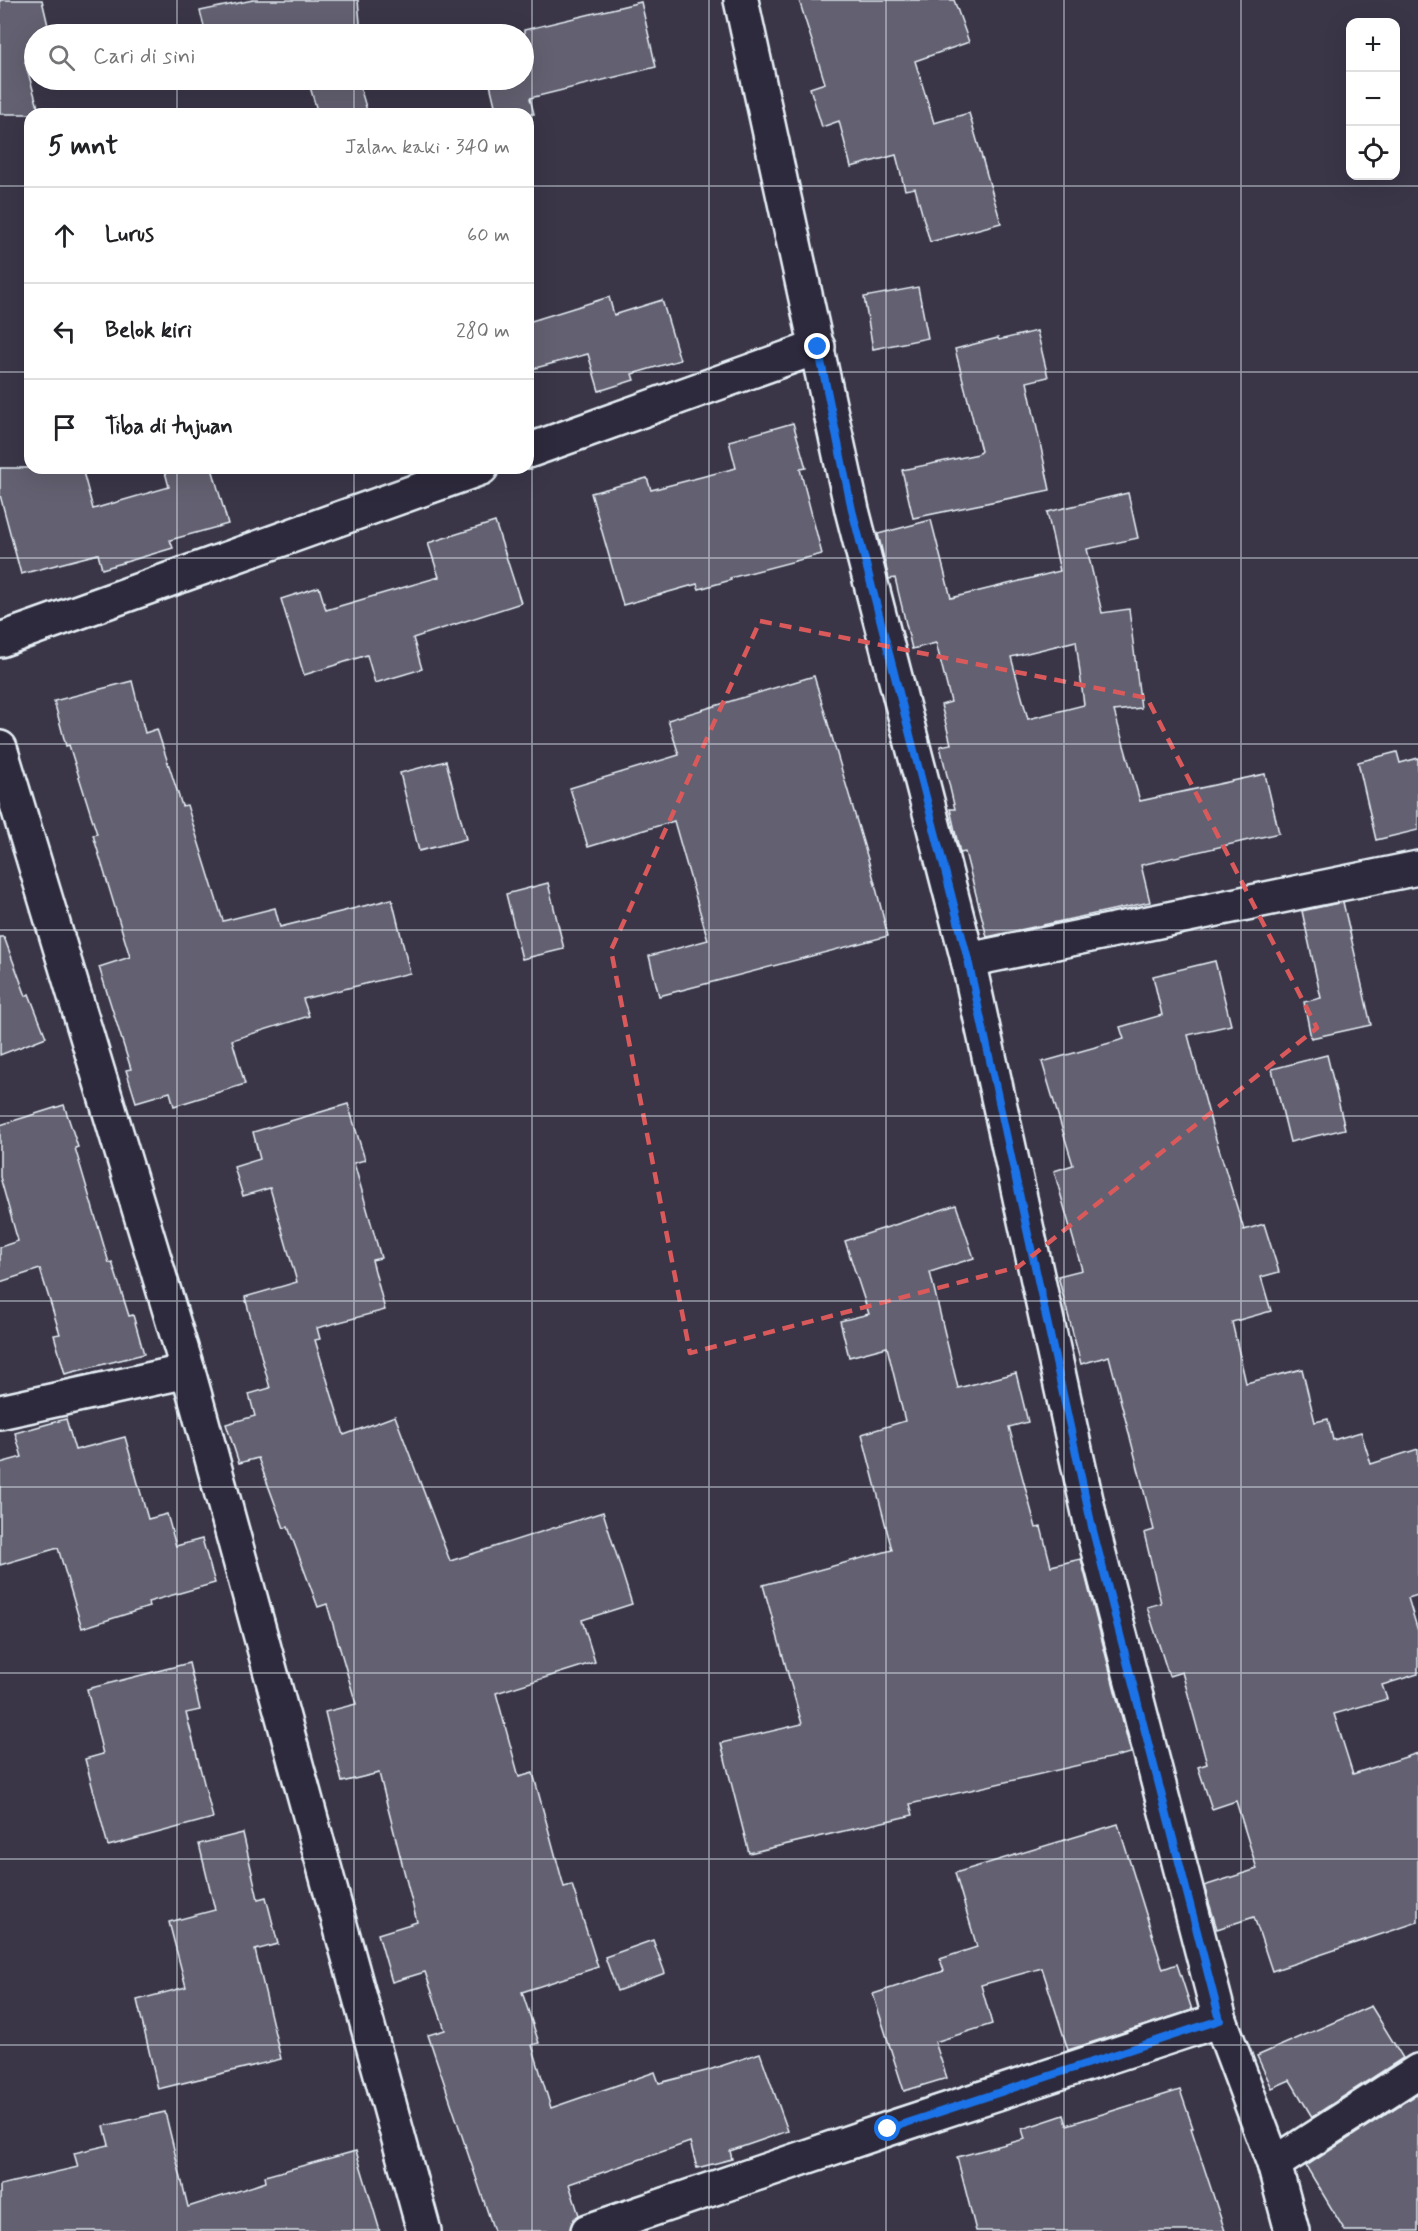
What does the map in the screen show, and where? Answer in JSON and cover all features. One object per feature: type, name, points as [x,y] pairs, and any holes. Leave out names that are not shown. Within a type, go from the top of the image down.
[{"type":"street","points":[[741,0],[852,510],[968,960],[1092,1527],[1220,2020],[1274,2164],[1293,2231]]},
{"type":"street","points":[[534,449],[818,347]]},
{"type":"street","points":[[0,640],[464,474]]},
{"type":"street","points":[[0,748],[188,1371],[424,2231]]},
{"type":"street","points":[[968,960],[1418,868]]},
{"type":"street","points":[[0,1412],[188,1371]]},
{"type":"street","points":[[588,2231],[899,2125],[1220,2020]]},
{"type":"street","points":[[1274,2164],[1418,2071]]},
{"type":"highlighted area","points":[[760,621],[1147,698],[1317,1028],[1018,1267],[690,1353],[611,950]]},
{"type":"building","points":[[0,0],[42,0],[48,24],[24,24],[24,90],[33,90],[38,108],[24,108],[24,114],[0,114]]},
{"type":"building","points":[[253,0],[358,0],[360,24],[203,24],[200,11]]},
{"type":"building","points":[[799,0],[954,0],[969,42],[915,61],[934,123],[969,113],[1001,223],[930,242],[915,188],[905,190],[896,155],[851,167],[839,121],[822,127],[810,88],[825,83]]},
{"type":"building","points":[[641,2],[656,67],[530,98],[532,108],[496,108],[491,90],[534,90],[534,28]]},
{"type":"building","points":[[311,90],[361,90],[366,108],[316,108]]},
{"type":"building","points":[[918,287],[928,338],[873,349],[864,297]]},
{"type":"building","points":[[609,297],[614,315],[662,300],[680,360],[632,374],[634,380],[599,391],[588,354],[534,368],[534,320]]},
{"type":"building","points":[[1037,331],[1048,377],[1027,382],[1050,490],[913,518],[902,470],[978,454],[981,451],[955,349]]},
{"type":"building","points":[[793,423],[806,468],[800,469],[822,554],[730,578],[731,580],[699,589],[697,584],[623,605],[591,493],[647,478],[651,490],[736,468],[729,441]]},
{"type":"building","points":[[0,468],[24,468],[24,474],[84,474],[93,509],[169,487],[166,474],[214,474],[228,524],[170,540],[173,548],[102,569],[98,554],[21,574],[0,495]]},
{"type":"building","points":[[1128,493],[1138,538],[1087,549],[1102,613],[1129,609],[1141,708],[1114,711],[1140,801],[1265,774],[1279,833],[1141,865],[1150,902],[987,937],[965,852],[960,853],[950,809],[955,809],[940,746],[951,744],[941,705],[951,702],[936,643],[912,649],[895,578],[889,579],[878,534],[931,520],[951,598],[1060,571],[1047,512]],"holes":[[[1076,641],[1084,705],[1028,719],[1011,657]]]},
{"type":"building","points":[[495,522],[521,603],[413,638],[422,669],[375,683],[367,655],[304,675],[281,599],[319,587],[326,610],[439,577],[428,543]]},
{"type":"building","points":[[814,676],[873,876],[888,936],[659,996],[649,956],[708,940],[674,821],[588,847],[570,788],[679,755],[668,720]]},
{"type":"building","points":[[132,681],[145,733],[157,729],[182,806],[187,805],[223,921],[275,908],[280,927],[392,899],[410,973],[303,999],[309,1016],[232,1040],[245,1084],[174,1106],[170,1092],[136,1102],[126,1070],[131,1069],[99,967],[130,957],[93,835],[97,834],[69,745],[66,746],[54,701]]},
{"type":"building","points":[[1397,752],[1400,763],[1418,758],[1418,830],[1376,840],[1358,762]]},
{"type":"building","points":[[446,761],[466,839],[419,851],[400,773]]},
{"type":"building","points":[[548,883],[564,949],[522,959],[506,894]]},
{"type":"building","points":[[1343,902],[1371,1025],[1311,1038],[1304,1002],[1321,998],[1302,911]]},
{"type":"building","points":[[0,937],[4,937],[26,996],[29,994],[46,1037],[0,1055]]},
{"type":"building","points":[[1215,961],[1231,1025],[1188,1035],[1212,1126],[1244,1230],[1264,1224],[1279,1272],[1261,1277],[1271,1311],[1232,1322],[1246,1383],[1302,1369],[1315,1422],[1328,1419],[1333,1440],[1361,1432],[1371,1464],[1418,1449],[1418,1595],[1408,1598],[1418,1631],[1418,1674],[1382,1685],[1387,1699],[1334,1714],[1353,1774],[1418,1753],[1418,1922],[1272,1971],[1254,1917],[1217,1929],[1204,1886],[1257,1869],[1236,1801],[1212,1809],[1198,1767],[1207,1764],[1182,1672],[1169,1676],[1147,1607],[1161,1603],[1144,1533],[1154,1530],[1109,1356],[1081,1364],[1058,1276],[1082,1270],[1054,1171],[1073,1165],[1042,1062],[1124,1039],[1120,1027],[1162,1015],[1153,976]]},
{"type":"building","points":[[1327,1055],[1345,1129],[1290,1142],[1272,1069]]},
{"type":"building","points":[[348,1104],[365,1160],[354,1163],[381,1258],[372,1260],[385,1310],[317,1328],[320,1339],[315,1340],[344,1435],[395,1416],[450,1561],[603,1512],[632,1604],[582,1620],[595,1662],[496,1693],[519,1777],[533,1773],[564,1887],[572,1885],[598,1967],[522,1992],[539,2043],[532,2045],[551,2108],[655,2072],[659,2083],[706,2071],[760,2053],[788,2131],[730,2151],[732,2159],[697,2168],[690,2142],[569,2184],[579,2215],[574,2219],[570,2231],[494,2231],[428,2035],[445,2030],[425,1972],[392,1982],[378,1934],[417,1922],[379,1773],[342,1782],[325,1712],[356,1704],[327,1604],[318,1607],[288,1527],[284,1528],[258,1458],[239,1463],[226,1424],[255,1416],[249,1394],[270,1388],[245,1297],[297,1282],[270,1188],[243,1196],[234,1167],[260,1159],[253,1132]]},
{"type":"building","points":[[64,1105],[78,1147],[75,1148],[109,1263],[112,1262],[129,1316],[133,1315],[144,1354],[65,1374],[54,1335],[60,1334],[40,1269],[0,1282],[0,1247],[18,1241],[0,1177],[0,1125]]},
{"type":"building","points":[[956,1205],[974,1258],[930,1272],[958,1388],[1016,1373],[1028,1422],[1009,1427],[1036,1528],[1041,1527],[1051,1566],[1081,1559],[1131,1753],[910,1804],[913,1815],[749,1853],[721,1743],[802,1724],[763,1585],[892,1550],[862,1434],[905,1421],[887,1347],[849,1357],[840,1321],[869,1314],[845,1241]]},
{"type":"building","points":[[66,1419],[75,1450],[125,1437],[148,1519],[167,1514],[176,1546],[202,1539],[215,1583],[148,1602],[149,1607],[82,1628],[58,1548],[0,1565],[0,1463],[22,1457],[15,1433]]},
{"type":"building","points":[[189,1663],[200,1710],[186,1713],[213,1818],[108,1846],[85,1759],[103,1754],[87,1689]]},
{"type":"building","points":[[1118,1824],[1163,1969],[1177,1964],[1192,2010],[1068,2050],[1042,1968],[981,1985],[992,2024],[935,2042],[947,2078],[904,2091],[873,1994],[944,1971],[940,1959],[977,1947],[955,1873]]},
{"type":"building","points":[[243,1833],[258,1899],[266,1897],[278,1944],[255,1950],[281,2059],[158,2089],[137,2000],[186,1987],[169,1922],[215,1910],[199,1844]]},
{"type":"building","points":[[653,1940],[665,1973],[617,1991],[605,1957]]},
{"type":"building","points":[[1371,2006],[1403,2058],[1312,2117],[1290,2080],[1272,2088],[1257,2056]]},
{"type":"building","points":[[1180,2090],[1225,2231],[976,2231],[957,2157],[1025,2139],[1022,2129],[1064,2115],[1067,2125]]},
{"type":"building","points":[[1418,2093],[1418,2231],[1345,2231],[1306,2166]]},
{"type":"building","points":[[165,2112],[188,2207],[266,2182],[265,2176],[356,2151],[380,2231],[0,2231],[0,2185],[78,2167],[74,2153],[109,2145],[104,2126]]},
{"type":"route","points":[[818,347],[852,510],[968,960],[1092,1527],[1220,2020],[888,2129]]}]
